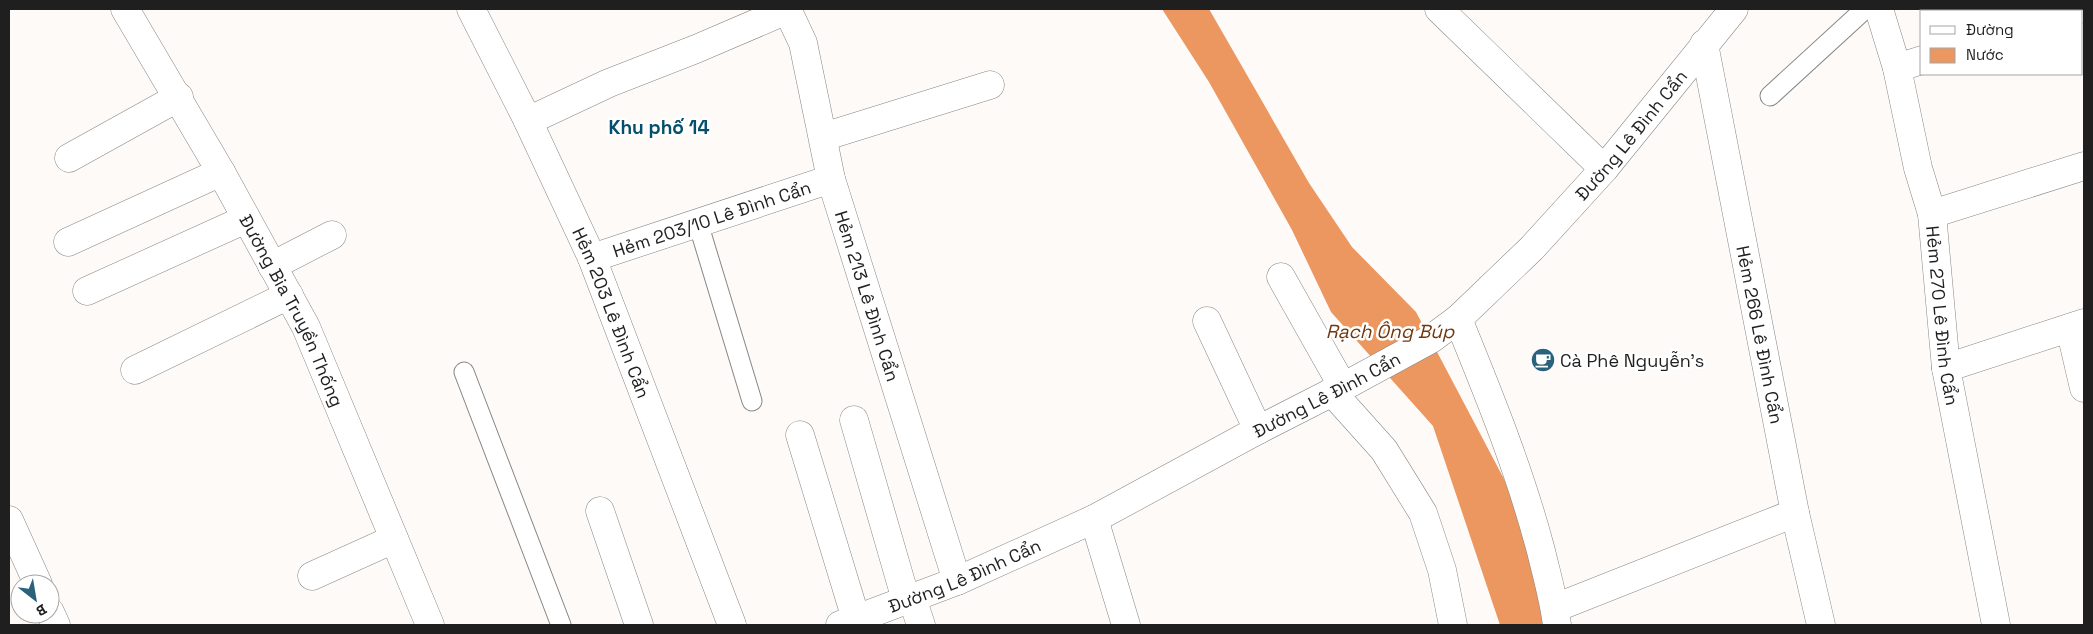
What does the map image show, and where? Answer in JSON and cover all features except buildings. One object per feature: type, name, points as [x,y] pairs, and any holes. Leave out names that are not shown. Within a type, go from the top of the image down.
[{"type":"street","name":"Đường Bia Truyền Thống","points":[[125,9],[179,97],[306,327],[430,625]]},
{"type":"street","name":"Hẻm 203 Lê Đình Cẩn","points":[[471,9],[528,121],[592,258],[732,625]]},
{"type":"street","points":[[528,121],[609,84],[696,49],[787,9]]},
{"type":"street","name":"Hẻm 213 Lê Đình Cẩn","points":[[787,9],[803,43],[831,179],[957,581]]},
{"type":"street","points":[[1439,9],[1604,169]]},
{"type":"street","name":"Đường Lê Đình Cẩn","points":[[848,622],[957,581],[1094,519],[1431,338],[1458,319],[1532,248],[1604,169],[1734,9]]},
{"type":"street","name":"Hẻm 270 Lê Đình Cẩn","points":[[1879,9],[1910,64],[1918,168],[1932,214],[1946,368],[1996,625]]},
{"type":"street","name":"Hẻm 266 Lê Đình Cẩn","points":[[1704,44],[1795,513],[1821,625]]},
{"type":"street","points":[[823,137],[990,85]]},
{"type":"street","points":[[69,158],[179,97]]},
{"type":"street","points":[[1932,214],[2084,166]]},
{"type":"street","points":[[68,242],[221,172]]},
{"type":"street","name":"Hẻm 203/10 Lê Đình Cẩn","points":[[592,258],[831,179]]},
{"type":"street","points":[[86,291],[246,220]]},
{"type":"street","points":[[272,266],[332,235]]},
{"type":"street","points":[[1281,276],[1342,387],[1423,513],[1442,570],[1453,625]]},
{"type":"street","points":[[135,370],[289,295]]},
{"type":"street","points":[[1458,319],[1504,432],[1535,529],[1556,617],[1795,513]]},
{"type":"street","points":[[1207,321],[1258,430]]},
{"type":"street","points":[[1946,368],[2077,326],[2084,388]]},
{"type":"street","points":[[854,420],[909,599],[921,625]]},
{"type":"street","points":[[800,435],[848,622]]},
{"type":"street","points":[[600,510],[639,625]]},
{"type":"street","points":[[1094,519],[1126,625]]},
{"type":"street","points":[[9,520],[33,574]]},
{"type":"street","points":[[312,576],[394,539]]},
{"type":"lane","points":[[1770,96],[1865,9]]},
{"type":"lane","points":[[698,223],[752,401]]},
{"type":"lane","points":[[464,372],[562,625]]},
{"type":"water","name":"Rạch Ông Búp","points":[[1162,9],[1209,9],[1309,183],[1352,247],[1416,312],[1504,479],[1539,569],[1546,625],[1500,625],[1433,426],[1331,312],[1292,230],[1209,82]]},
{"type":"place","name":"Cà Phê Nguyễn's","points":[[1543,360]]},
{"type":"district","name":"Khu phố 14","points":[[659,127]]}]
